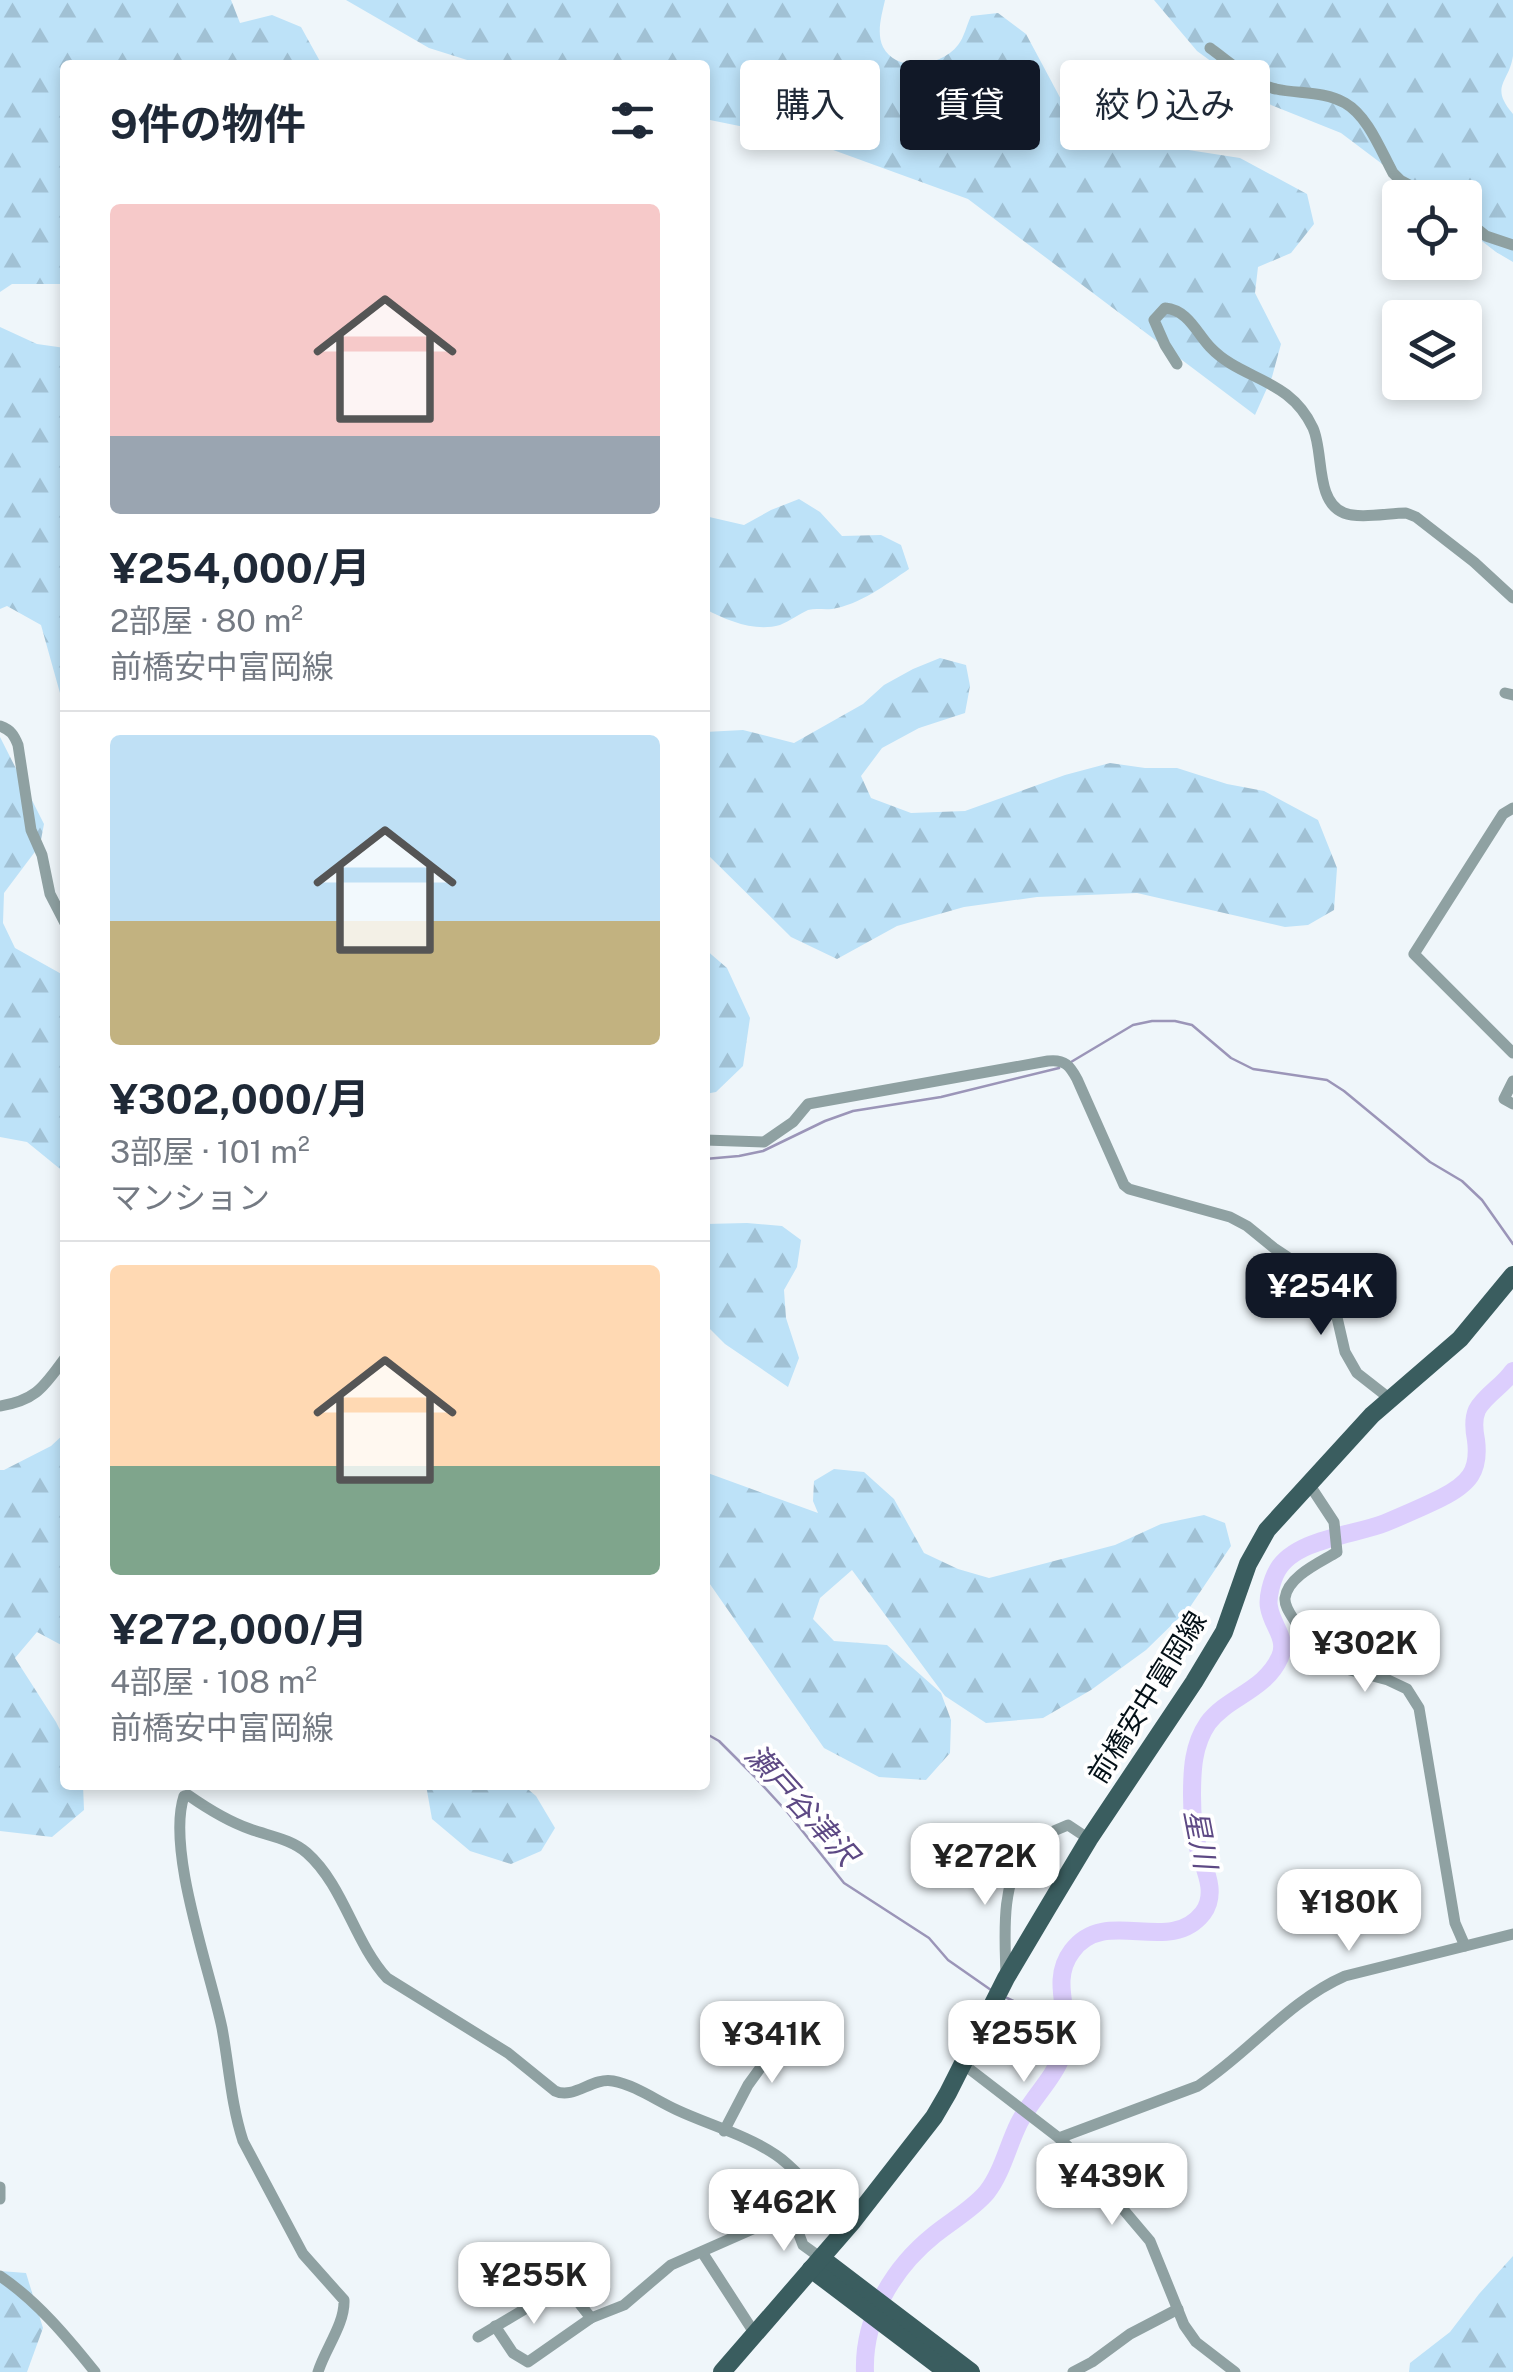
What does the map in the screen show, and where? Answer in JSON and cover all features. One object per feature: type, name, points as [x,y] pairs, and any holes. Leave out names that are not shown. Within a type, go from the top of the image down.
[{"type":"main road","name":"前橋安中富岡線","points":[[722,2372],[853,2220],[934,2117],[1006,1978],[1224,1632],[1248,1564],[1267,1530],[1388,1398],[1460,1339],[1513,1275]]},
{"type":"main road","points":[[816,2263],[947,2372]]},
{"type":"main road","points":[[816,2263],[971,2372]]},
{"type":"street","points":[[1210,48],[1274,89],[1323,95],[1344,103],[1358,114],[1400,180]]},
{"type":"street","points":[[1482,233],[1513,245]]},
{"type":"street","points":[[1177,364],[1154,320],[1165,308],[1177,309],[1214,352],[1272,384],[1302,410],[1313,428],[1320,472],[1332,504],[1344,513],[1406,513],[1416,518],[1513,598]]},
{"type":"street","points":[[0,726],[8,728],[18,745],[30,830],[60,913]]},
{"type":"street","points":[[1513,808],[1504,814],[1414,954],[1513,1054]]},
{"type":"street","points":[[710,1140],[764,1142],[793,1122],[808,1104],[1062,1061],[1077,1080],[1124,1185],[1230,1217],[1322,1280],[1333,1300],[1345,1352],[1357,1374],[1388,1398]]},
{"type":"street","points":[[1513,1081],[1504,1099],[1513,1104]]},
{"type":"street","points":[[0,1406],[20,1403],[44,1387],[60,1365]]},
{"type":"street","points":[[1309,1484],[1334,1522],[1338,1552],[1303,1572],[1285,1598],[1287,1608],[1316,1661],[1408,1689],[1420,1708],[1454,1923],[1465,1946]]},
{"type":"street","points":[[318,2372],[342,2317],[344,2300],[303,2254],[243,2141],[222,2026],[185,1873],[179,1810],[184,1796],[226,1820],[306,1852],[338,1895],[376,1967],[387,1978],[508,2053],[554,2091],[570,2093],[597,2081],[612,2081],[777,2156],[853,2220]]},
{"type":"street","points":[[1006,1978],[1004,1914],[1026,1850],[1068,1824],[1090,1840]]},
{"type":"street","points":[[1059,2138],[1198,2086],[1303,2000],[1345,1976],[1513,1934]]},
{"type":"street","points":[[724,2131],[748,2084],[792,2024]]},
{"type":"street","points":[[963,2064],[1059,2138],[1146,2236],[1184,2325],[1196,2342],[1235,2372]]},
{"type":"street","points":[[0,2187],[0,2199]]},
{"type":"street","points":[[495,2326],[512,2353],[528,2362],[591,2318],[624,2305],[671,2264],[771,2220],[792,2216],[818,2193]]},
{"type":"street","points":[[792,2216],[803,2245],[816,2263]]},
{"type":"street","points":[[702,2252],[755,2334]]},
{"type":"street","points":[[0,2276],[40,2310],[95,2372]]},
{"type":"street","points":[[478,2336],[565,2284],[591,2318]]},
{"type":"street","points":[[1073,2372],[1178,2308]]},
{"type":"green space","points":[[0,0],[231,0],[240,23],[272,15],[301,27],[319,60],[60,60],[60,284],[12,284],[0,292]]},
{"type":"green space","points":[[346,0],[885,0],[881,42],[890,56],[900,62],[900,150],[1040,150],[1040,60],[1060,98],[1060,150],[1188,150],[1240,158],[1307,194],[1314,224],[1291,253],[1258,267],[1255,293],[1281,344],[1272,377],[1255,415],[968,199],[833,150],[880,150],[880,60],[740,60],[740,126],[710,120],[710,60],[467,60],[429,48]]},
{"type":"green space","points":[[1154,0],[1513,0],[1513,56],[1501,90],[1513,114],[1513,262],[1482,241],[1482,180],[1403,180],[1341,133],[1270,104],[1270,60],[1209,60]]},
{"type":"green space","points":[[998,13],[1026,34],[1040,60],[936,60],[960,42],[971,16]]},
{"type":"green space","points":[[0,327],[37,344],[60,347],[60,693],[41,625],[7,606],[0,609]]},
{"type":"green space","points":[[799,499],[820,512],[842,536],[881,535],[901,545],[909,569],[852,603],[808,610],[771,627],[751,626],[710,611],[710,517],[744,525]]},
{"type":"green space","points":[[940,658],[966,665],[970,686],[965,713],[919,728],[882,748],[861,776],[871,798],[911,813],[965,811],[1110,763],[1177,768],[1264,791],[1318,820],[1337,868],[1334,910],[1308,925],[1285,927],[1137,893],[1037,897],[964,907],[897,926],[837,959],[791,937],[710,857],[710,732],[743,730],[794,743],[863,704],[884,685]]},
{"type":"green space","points":[[0,737],[44,824],[40,845],[4,893],[3,923],[15,948],[60,973],[60,1169],[27,1142],[0,1137]]},
{"type":"green space","points":[[710,953],[727,968],[750,1018],[743,1066],[710,1093]]},
{"type":"green space","points":[[710,1224],[782,1226],[801,1240],[797,1267],[784,1290],[786,1318],[799,1358],[788,1387],[725,1344],[710,1329]]},
{"type":"green space","points":[[60,1438],[60,1644],[37,1632],[15,1658],[60,1730],[60,1790],[83,1790],[84,1810],[52,1837],[0,1831],[0,1470],[51,1446]]},
{"type":"green space","points":[[834,1469],[864,1472],[894,1499],[924,1553],[989,1578],[1115,1545],[1161,1524],[1204,1515],[1225,1523],[1231,1546],[1190,1607],[1146,1650],[1091,1690],[1043,1718],[986,1723],[945,1696],[852,1570],[820,1598],[813,1619],[834,1641],[887,1645],[941,1693],[951,1720],[950,1753],[926,1780],[879,1777],[824,1748],[710,1584],[710,1474],[818,1513],[813,1501],[814,1481]]},
{"type":"green space","points":[[427,1790],[529,1790],[555,1828],[541,1851],[511,1864],[470,1851],[432,1819]]},
{"type":"green space","points":[[1513,2256],[1513,2372],[1409,2372],[1410,2363],[1450,2332]]},
{"type":"green space","points":[[0,2271],[26,2273],[43,2328],[27,2372],[0,2372]]},
{"type":"waterway","points":[[1071,1062],[1133,1025],[1175,1021],[1192,1025],[1231,1058],[1253,1069],[1327,1080],[1430,1162],[1462,1181],[1482,1200],[1513,1244]]},
{"type":"waterway","points":[[710,1159],[763,1151],[853,1111],[941,1097],[1059,1068]]},
{"type":"waterway","name":"星川","points":[[865,2372],[869,2332],[883,2296],[919,2248],[987,2192],[1019,2123],[1059,2063],[1066,2040],[1062,1976],[1072,1951],[1086,1938],[1102,1932],[1173,1931],[1189,1925],[1203,1913],[1209,1897],[1193,1822],[1194,1758],[1208,1723],[1265,1678],[1280,1657],[1281,1638],[1269,1603],[1277,1571],[1285,1560],[1311,1545],[1385,1523],[1459,1487],[1476,1460],[1477,1410],[1513,1371]]},
{"type":"waterway","name":"瀬戸谷津沢","points":[[710,1736],[788,1813],[844,1883],[929,1938],[948,1960],[991,1990]]},
{"type":"waterway","name":"瀬戸谷津沢","points":[[1007,1998],[1040,2013],[1067,2036]]}]
